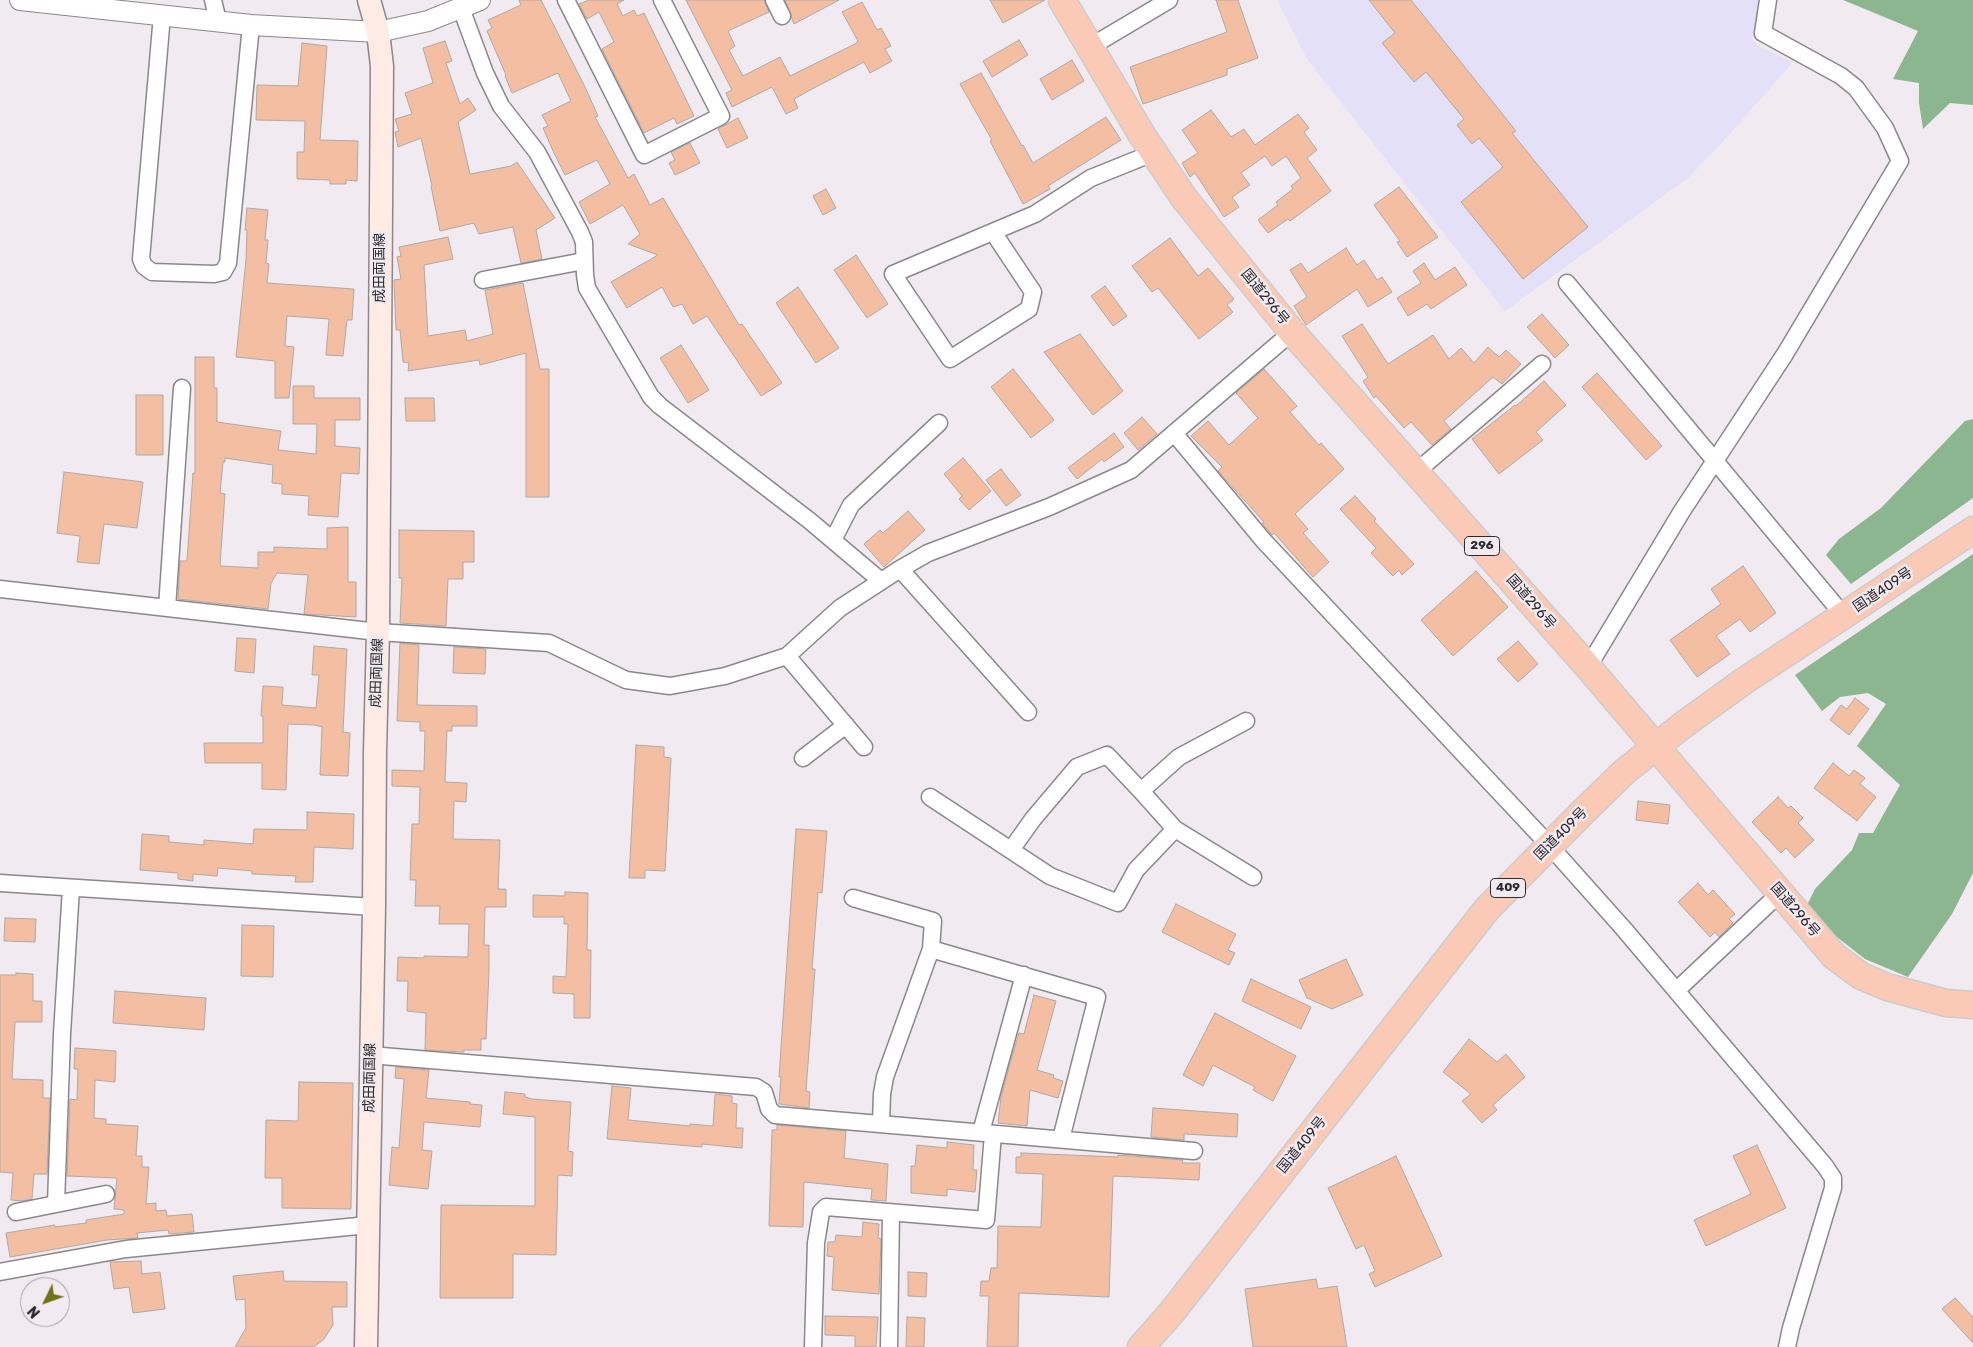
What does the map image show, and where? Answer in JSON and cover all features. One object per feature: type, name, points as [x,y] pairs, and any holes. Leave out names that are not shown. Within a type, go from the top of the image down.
[{"type":"highway","name":"国道296号","points":[[1062,0],[1153,153],[1184,198],[1292,332],[1588,667],[1834,956],[1861,976],[1886,987],[1946,1003],[1973,1006]]},
{"type":"highway","name":"国道409号","points":[[1141,1347],[1172,1312],[1487,909],[1549,845],[1624,772],[1656,746],[1744,681],[1973,530]]},
{"type":"main road","name":"成田両国線","points":[[366,1347],[374,907],[374,752],[378,632],[382,66],[378,32],[369,0]]},
{"type":"street","points":[[20,0],[251,25],[378,32],[428,21],[480,0]]},
{"type":"street","points":[[213,0],[218,21]]},
{"type":"street","points":[[566,0],[644,155],[721,116],[662,0]]},
{"type":"street","points":[[774,0],[782,16]]},
{"type":"street","points":[[1090,47],[1169,0]]},
{"type":"street","points":[[1588,667],[1682,511],[1785,354],[1900,161],[1885,128],[1856,88],[1841,76],[1763,33],[1768,0]]},
{"type":"street","points":[[460,8],[485,73],[501,106],[537,152],[580,232],[584,242],[587,288],[651,397],[660,406],[833,540],[881,581]]},
{"type":"street","points":[[162,15],[141,259],[144,266],[152,272],[214,274],[223,272],[228,263],[251,25]]},
{"type":"street","points":[[993,232],[1033,292],[1029,309],[950,359],[893,274],[1035,214],[1091,178],[1153,153]]},
{"type":"street","points":[[483,280],[584,261]]},
{"type":"street","points":[[1567,283],[1844,616]]},
{"type":"street","points":[[0,588],[378,632],[549,643],[626,680],[670,686],[725,676],[787,656],[840,608],[928,553],[1049,507],[1131,470],[1292,332]]},
{"type":"street","points":[[1416,472],[1542,364]]},
{"type":"street","points":[[167,608],[182,388]]},
{"type":"street","points":[[833,540],[851,505],[939,423]]},
{"type":"street","points":[[1174,433],[1263,540],[1549,845],[1677,990],[1826,1166],[1833,1178],[1833,1188],[1787,1347]]},
{"type":"street","points":[[900,569],[1028,712]]},
{"type":"street","points":[[787,656],[864,746]]},
{"type":"street","points":[[1141,791],[1179,757],[1246,721]]},
{"type":"street","points":[[803,758],[846,725]]},
{"type":"street","points":[[1011,850],[1033,819],[1077,766],[1107,754],[1175,829],[1253,877]]},
{"type":"street","points":[[930,797],[1050,876],[1118,903],[1136,870],[1175,829]]},
{"type":"street","points":[[0,883],[374,907]]},
{"type":"street","points":[[56,1204],[62,1034],[71,888]]},
{"type":"street","points":[[1677,990],[1780,893]]},
{"type":"street","points":[[853,898],[933,921],[931,949],[885,1076],[882,1094],[882,1124]]},
{"type":"street","points":[[931,949],[1097,997],[1061,1139]]},
{"type":"street","points":[[813,1347],[816,1243],[821,1212],[826,1207],[986,1220],[987,1133],[1024,975]]},
{"type":"street","points":[[370,1055],[756,1086],[764,1092],[769,1109],[775,1115],[1194,1151]]},
{"type":"street","points":[[16,1212],[106,1194]]},
{"type":"street","points":[[889,1347],[892,1212]]},
{"type":"street","points":[[0,1272],[126,1249],[368,1225]]},
{"type":"shaded area","points":[[1277,0],[1761,0],[1752,39],[1758,46],[1793,62],[1721,144],[1688,178],[1505,311],[1307,59]]},
{"type":"green space","points":[[1843,0],[1973,0],[1973,105],[1950,103],[1923,129],[1919,103],[1919,83],[1893,79],[1918,31]]},
{"type":"green space","points":[[1973,419],[1973,498],[1851,584],[1826,555],[1839,539],[1881,508],[1965,421]]},
{"type":"green space","points":[[1973,554],[1973,873],[1952,914],[1908,977],[1865,959],[1833,934],[1807,905],[1815,889],[1852,850],[1859,833],[1873,833],[1900,785],[1857,746],[1886,704],[1868,693],[1840,697],[1822,711],[1795,675]]},
{"type":"building","points":[[519,0],[541,0],[585,87],[598,116],[595,117],[628,178],[634,174],[650,205],[663,198],[739,325],[742,324],[782,383],[761,396],[707,316],[693,324],[682,304],[673,307],[662,287],[627,308],[611,282],[658,255],[628,244],[640,234],[623,205],[590,224],[579,202],[610,184],[597,160],[565,175],[554,153],[543,128],[548,126],[542,115],[571,101],[558,73],[512,93],[487,31],[492,28],[488,20],[521,5]]},
{"type":"building","points":[[589,0],[624,0],[617,4],[623,16],[634,10],[637,16],[644,13],[694,116],[677,124],[674,118],[644,133],[602,49],[614,42],[599,12],[587,19],[579,4]]},
{"type":"building","points":[[686,0],[764,0],[769,12],[728,31],[735,46],[729,50],[743,76],[780,57],[790,76],[855,44],[858,41],[842,12],[862,2],[877,30],[881,28],[891,46],[885,49],[892,61],[870,73],[864,62],[794,99],[798,108],[786,114],[772,87],[732,107],[726,93],[732,90]]},
{"type":"building","points":[[785,0],[839,0],[794,24]]},
{"type":"building","points":[[990,0],[1045,0],[1003,23]]},
{"type":"building","points":[[1216,0],[1238,0],[1258,58],[1227,69],[1227,75],[1143,104],[1130,67],[1227,32]]},
{"type":"building","points":[[1369,0],[1411,0],[1516,131],[1512,133],[1588,227],[1523,279],[1461,202],[1503,167],[1479,138],[1472,144],[1457,125],[1464,119],[1426,72],[1414,82],[1382,43],[1395,33]]},
{"type":"building","points":[[1019,40],[1028,55],[992,77],[983,61]]},
{"type":"building","points":[[445,41],[452,61],[446,63],[460,104],[468,98],[476,110],[458,122],[470,174],[511,166],[517,162],[555,218],[536,230],[542,259],[521,263],[513,227],[479,234],[474,223],[440,231],[421,138],[398,147],[395,132],[399,131],[395,119],[412,114],[405,93],[433,83],[423,48]]},
{"type":"building","points":[[302,43],[327,46],[320,140],[358,141],[357,181],[346,180],[346,184],[330,184],[330,180],[297,179],[297,152],[304,152],[305,121],[256,120],[257,85],[298,86]]},
{"type":"building","points":[[1072,60],[1084,81],[1052,100],[1040,79]]},
{"type":"building","points":[[981,73],[1033,163],[1106,117],[1121,140],[1048,186],[1050,189],[1023,204],[990,141],[992,140],[960,84]]},
{"type":"building","points":[[1211,110],[1231,137],[1244,129],[1255,145],[1298,114],[1309,128],[1304,132],[1317,150],[1307,158],[1331,191],[1290,221],[1288,219],[1268,233],[1258,220],[1278,205],[1276,202],[1293,189],[1291,186],[1301,178],[1286,156],[1272,166],[1265,156],[1241,173],[1250,185],[1232,197],[1239,207],[1224,217],[1195,173],[1190,177],[1182,163],[1198,153],[1182,130]]},
{"type":"building","points":[[738,118],[748,138],[727,148],[718,129]]},
{"type":"building","points":[[690,143],[700,163],[675,175],[669,163],[675,160],[671,152]]},
{"type":"building","points":[[1399,187],[1438,237],[1407,257],[1397,242],[1400,241],[1374,205]]},
{"type":"building","points":[[826,189],[836,208],[823,215],[813,196]]},
{"type":"building","points":[[247,208],[268,210],[265,240],[268,240],[266,263],[269,264],[267,283],[354,289],[352,320],[347,320],[343,356],[326,355],[329,319],[287,316],[285,346],[294,347],[289,398],[275,398],[275,361],[236,357],[246,260],[247,230],[245,230]]},
{"type":"building","points":[[448,237],[453,259],[424,265],[428,336],[465,330],[467,341],[493,334],[485,290],[523,283],[540,369],[549,369],[549,497],[526,497],[526,353],[480,365],[479,360],[408,371],[409,363],[403,362],[400,330],[396,330],[394,280],[401,279],[397,257],[401,256],[399,247]]},
{"type":"building","points":[[1170,238],[1198,276],[1208,268],[1234,299],[1227,305],[1233,312],[1199,339],[1158,288],[1152,292],[1132,266]]},
{"type":"building","points":[[1346,248],[1357,265],[1364,260],[1377,280],[1382,277],[1392,292],[1368,307],[1357,289],[1306,325],[1294,306],[1307,297],[1290,270],[1301,263],[1308,273]]},
{"type":"building","points":[[856,255],[888,304],[867,318],[834,270]]},
{"type":"building","points":[[1424,263],[1435,280],[1455,267],[1467,285],[1431,309],[1427,304],[1408,316],[1397,298],[1421,283],[1413,271]]},
{"type":"building","points":[[1105,286],[1127,316],[1113,326],[1091,296]]},
{"type":"building","points":[[798,287],[839,348],[816,363],[776,303]]},
{"type":"building","points":[[1542,314],[1569,345],[1555,358],[1527,327]]},
{"type":"building","points":[[1362,324],[1388,364],[1433,335],[1449,359],[1461,348],[1474,363],[1488,347],[1499,357],[1506,350],[1521,364],[1502,384],[1493,377],[1444,421],[1451,429],[1432,445],[1411,422],[1404,428],[1376,396],[1374,398],[1363,381],[1368,377],[1342,336]]},
{"type":"building","points":[[1080,334],[1123,391],[1093,415],[1044,352]]},
{"type":"building","points":[[681,345],[709,390],[688,403],[660,358]]},
{"type":"building","points":[[195,357],[214,357],[214,388],[217,388],[217,422],[281,431],[278,450],[316,454],[317,424],[293,424],[293,386],[314,386],[314,398],[360,398],[360,420],[335,420],[335,446],[360,448],[359,474],[341,473],[338,517],[308,515],[309,496],[282,494],[282,484],[272,483],[273,465],[225,458],[220,493],[225,494],[221,566],[258,568],[258,552],[274,552],[274,547],[327,549],[327,528],[348,527],[348,582],[356,582],[356,617],[304,614],[308,575],[277,573],[271,583],[268,609],[178,599],[180,561],[187,561],[193,473],[195,473]]},
{"type":"building","points":[[1013,369],[1054,420],[1031,438],[991,387]]},
{"type":"building","points":[[1264,369],[1297,406],[1290,412],[1319,445],[1321,443],[1344,469],[1295,514],[1308,529],[1303,533],[1329,562],[1313,577],[1274,533],[1272,535],[1270,533],[1262,523],[1264,522],[1218,471],[1222,467],[1191,436],[1208,421],[1229,445],[1258,418],[1236,393]]},
{"type":"building","points":[[1597,373],[1662,446],[1646,460],[1582,387]]},
{"type":"building","points":[[1544,381],[1566,405],[1536,432],[1543,440],[1499,474],[1472,439],[1516,406]]},
{"type":"building","points":[[136,395],[163,395],[163,455],[136,455]]},
{"type":"building","points":[[405,398],[434,398],[435,421],[406,421]]},
{"type":"building","points":[[1142,417],[1157,434],[1138,450],[1124,433]]},
{"type":"building","points":[[1114,433],[1124,447],[1104,462],[1102,459],[1077,479],[1068,468]]},
{"type":"building","points":[[963,458],[991,491],[969,510],[959,499],[962,496],[944,474]]},
{"type":"building","points":[[1001,469],[1021,495],[1006,506],[986,480]]},
{"type":"building","points":[[64,472],[143,482],[137,528],[104,524],[99,564],[77,562],[80,536],[57,533]]},
{"type":"building","points":[[1355,496],[1376,519],[1374,521],[1414,564],[1402,575],[1399,570],[1393,576],[1371,553],[1376,548],[1340,509]]},
{"type":"building","points":[[908,511],[925,530],[884,567],[864,544],[880,530],[883,533]]},
{"type":"building","points":[[399,530],[474,531],[474,562],[463,562],[463,579],[448,579],[446,626],[400,623],[402,578],[399,578]]},
{"type":"building","points":[[1743,566],[1776,613],[1750,632],[1740,619],[1716,636],[1730,654],[1697,677],[1670,640],[1721,604],[1711,589]]},
{"type":"building","points":[[1476,571],[1508,607],[1453,656],[1421,620]]},
{"type":"building","points":[[237,638],[256,639],[254,673],[235,671]]},
{"type":"building","points":[[1518,641],[1538,664],[1518,682],[1497,659]]},
{"type":"building","points":[[400,643],[419,645],[417,705],[477,706],[477,726],[452,726],[452,731],[447,731],[445,782],[467,783],[466,802],[454,801],[453,839],[500,840],[498,889],[506,889],[506,907],[485,907],[484,945],[489,945],[489,971],[486,1039],[481,1039],[481,1050],[464,1050],[464,1052],[425,1050],[426,1013],[407,1011],[408,981],[397,981],[398,957],[468,957],[469,924],[439,924],[440,906],[415,906],[416,880],[410,880],[412,824],[419,824],[420,787],[392,786],[392,770],[424,771],[425,731],[420,731],[420,722],[397,721]]},
{"type":"building","points":[[314,646],[347,649],[343,732],[350,733],[348,776],[320,775],[322,727],[315,725],[288,724],[286,790],[262,789],[262,763],[205,763],[204,743],[263,743],[263,716],[261,716],[263,686],[283,687],[282,705],[316,708],[319,675],[312,675]]},
{"type":"building","points":[[454,647],[486,649],[485,674],[453,673]]},
{"type":"building","points":[[1855,698],[1869,709],[1849,735],[1830,720],[1841,705],[1847,709]]},
{"type":"building","points":[[636,745],[664,747],[664,757],[671,758],[665,871],[645,870],[645,878],[629,878]]},
{"type":"building","points":[[1833,763],[1849,776],[1854,770],[1865,778],[1860,784],[1876,797],[1857,821],[1814,788]]},
{"type":"building","points":[[1778,797],[1788,808],[1791,806],[1803,818],[1798,823],[1814,840],[1795,858],[1786,848],[1781,853],[1752,822]]},
{"type":"building","points":[[1638,801],[1670,805],[1668,824],[1636,820]]},
{"type":"building","points":[[307,812],[354,814],[353,849],[314,847],[313,882],[295,882],[296,876],[252,874],[252,871],[218,868],[217,876],[193,874],[193,881],[178,879],[178,873],[140,870],[142,834],[169,836],[169,842],[204,845],[204,840],[253,844],[254,829],[307,830]]},
{"type":"building","points":[[796,829],[827,831],[822,893],[818,892],[812,969],[815,969],[806,1091],[810,1092],[809,1108],[779,1104],[781,1077],[779,1077]]},
{"type":"building","points":[[1698,883],[1708,895],[1713,890],[1735,914],[1729,919],[1733,923],[1719,937],[1715,932],[1710,937],[1678,902]]},
{"type":"building","points":[[565,892],[588,893],[587,950],[591,950],[590,1018],[574,1018],[574,994],[553,993],[553,976],[566,977],[568,924],[564,924],[564,917],[533,917],[533,895],[565,896]]},
{"type":"building","points":[[1176,904],[1236,934],[1228,950],[1235,953],[1229,965],[1162,932]]},
{"type":"building","points":[[5,918],[36,919],[35,942],[4,941]]},
{"type":"building","points":[[242,925],[274,926],[273,977],[241,976]]},
{"type":"building","points":[[1346,959],[1363,995],[1332,1009],[1307,998],[1299,980]]},
{"type":"building","points":[[16,973],[33,974],[33,1001],[42,1001],[42,1022],[15,1022],[12,1079],[43,1080],[43,1098],[50,1098],[47,1174],[34,1174],[32,1199],[22,1201],[11,1200],[13,1173],[0,1172],[0,975],[16,975]]},
{"type":"building","points":[[1251,979],[1311,1007],[1301,1029],[1242,1001]]},
{"type":"building","points":[[115,991],[206,998],[204,1030],[113,1023]]},
{"type":"building","points":[[1034,995],[1056,1001],[1037,1070],[1054,1075],[1053,1078],[1063,1081],[1058,1098],[1030,1090],[1027,1126],[998,1123],[1001,1097],[1010,1064],[1019,1033],[1024,1034]]},
{"type":"building","points":[[1215,1013],[1296,1056],[1273,1101],[1253,1090],[1255,1087],[1213,1065],[1203,1086],[1183,1075]]},
{"type":"building","points":[[1469,1039],[1497,1062],[1506,1054],[1525,1077],[1493,1105],[1497,1110],[1482,1123],[1462,1101],[1471,1094],[1443,1072]]},
{"type":"building","points":[[75,1048],[116,1051],[115,1082],[95,1080],[94,1118],[106,1119],[106,1124],[138,1126],[136,1156],[142,1156],[142,1167],[149,1167],[146,1204],[156,1203],[156,1211],[166,1210],[167,1216],[192,1214],[194,1232],[169,1234],[168,1230],[137,1233],[138,1238],[107,1240],[10,1257],[6,1233],[55,1225],[55,1227],[86,1223],[86,1220],[124,1214],[124,1210],[114,1209],[117,1178],[67,1176],[70,1099],[77,1100],[78,1069],[74,1069]]},
{"type":"building","points":[[396,1067],[429,1070],[426,1098],[482,1105],[480,1127],[424,1122],[422,1150],[432,1151],[428,1189],[389,1185],[392,1147],[399,1148],[404,1079],[395,1078]]},
{"type":"building","points":[[299,1082],[353,1083],[351,1209],[282,1208],[282,1178],[265,1178],[266,1120],[298,1121]]},
{"type":"building","points":[[612,1086],[631,1088],[628,1120],[690,1126],[690,1124],[713,1126],[715,1094],[732,1096],[732,1103],[737,1104],[736,1128],[743,1128],[742,1148],[702,1144],[702,1147],[607,1139]]},
{"type":"building","points":[[505,1092],[525,1094],[525,1097],[532,1099],[571,1102],[568,1151],[573,1152],[572,1176],[558,1175],[556,1255],[513,1254],[513,1298],[440,1298],[441,1205],[535,1206],[535,1117],[503,1114]]},
{"type":"building","points":[[1153,1108],[1238,1114],[1237,1137],[1184,1134],[1184,1140],[1151,1137]]},
{"type":"building","points":[[777,1125],[846,1131],[844,1158],[888,1164],[886,1201],[871,1200],[872,1189],[804,1182],[803,1227],[769,1226],[772,1130],[777,1130]]},
{"type":"building","points":[[947,1142],[974,1145],[973,1170],[977,1170],[975,1192],[947,1189],[947,1196],[911,1193],[911,1166],[915,1166],[917,1145],[947,1148]]},
{"type":"building","points":[[1757,1145],[1786,1208],[1706,1246],[1694,1220],[1751,1194],[1733,1156]]},
{"type":"building","points":[[1021,1153],[1118,1157],[1118,1155],[1183,1160],[1182,1163],[1200,1163],[1199,1180],[1113,1176],[1109,1297],[1019,1293],[1018,1347],[987,1347],[989,1296],[980,1296],[981,1281],[989,1281],[991,1268],[997,1268],[998,1226],[1041,1227],[1043,1174],[1016,1173],[1016,1157],[1021,1157]]},
{"type":"building","points":[[1396,1156],[1442,1256],[1375,1287],[1369,1274],[1375,1271],[1364,1245],[1356,1249],[1328,1188]]},
{"type":"building","points":[[863,1222],[879,1224],[878,1238],[881,1239],[879,1294],[832,1290],[834,1257],[827,1256],[828,1242],[835,1242],[836,1235],[862,1237]]},
{"type":"building","points":[[141,1261],[142,1274],[160,1272],[165,1309],[133,1313],[129,1287],[114,1289],[110,1262]]},
{"type":"building","points":[[283,1271],[284,1281],[347,1282],[347,1307],[332,1307],[333,1325],[324,1339],[314,1347],[235,1347],[246,1328],[245,1299],[236,1300],[233,1276]]},
{"type":"building","points":[[908,1272],[927,1273],[926,1297],[908,1296]]},
{"type":"building","points":[[1316,1279],[1318,1289],[1337,1286],[1347,1347],[1253,1347],[1245,1289]]},
{"type":"building","points":[[1955,1298],[1973,1317],[1973,1343],[1942,1309]]},
{"type":"building","points":[[825,1316],[878,1317],[876,1347],[855,1347],[855,1336],[825,1335]]},
{"type":"building","points":[[907,1317],[925,1318],[924,1347],[906,1347]]}]
